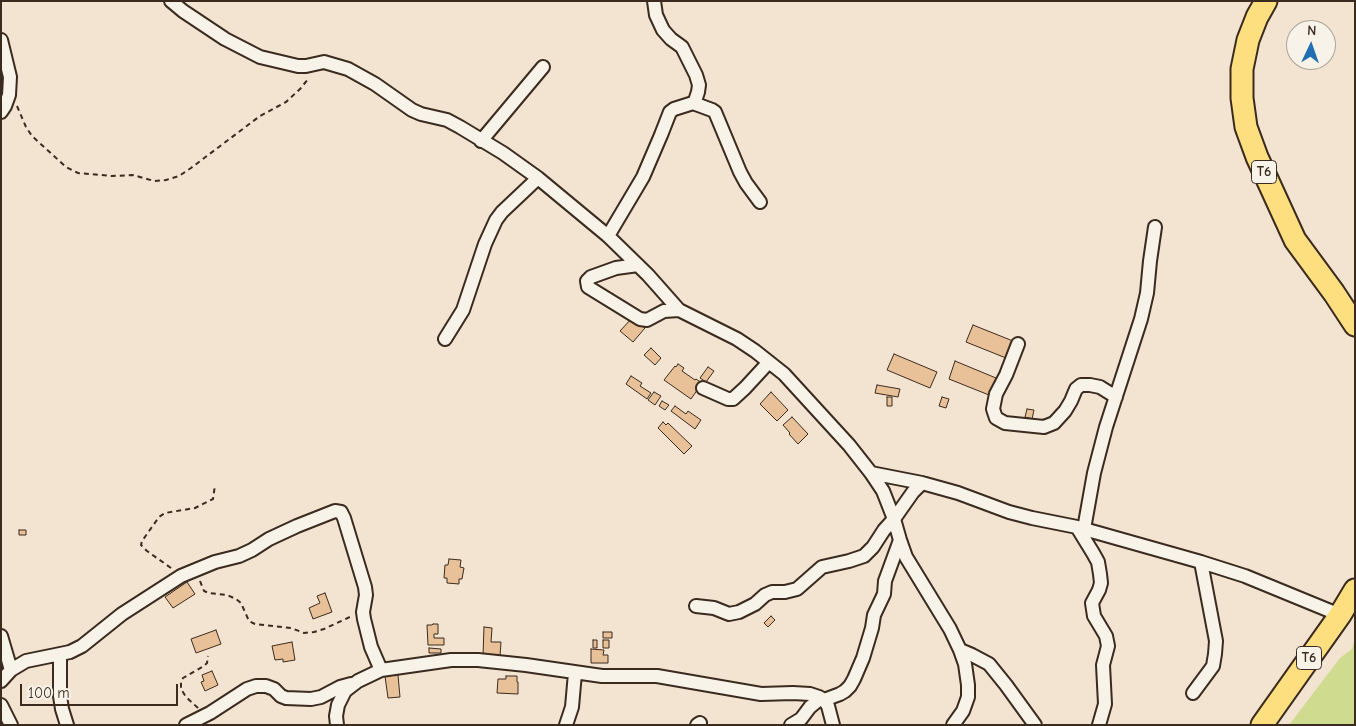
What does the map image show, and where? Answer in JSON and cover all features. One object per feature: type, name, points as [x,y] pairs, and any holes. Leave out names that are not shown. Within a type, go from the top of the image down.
[{"type":"highway","name":"T6","points":[[1266,1],[1256,17],[1248,40],[1242,69],[1242,98],[1246,127],[1257,157],[1295,240],[1355,325]]},
{"type":"highway","name":"T6","points":[[1262,725],[1270,711],[1340,615],[1355,590]]},
{"type":"street","points":[[172,1],[183,11],[225,39],[260,57],[298,66],[324,62],[348,69],[375,84],[412,110],[447,120],[460,126],[538,178],[608,236],[638,265],[679,310],[737,339],[784,374],[849,445],[883,491],[906,556],[950,629],[965,664],[968,686],[968,697],[963,711],[953,725]]},
{"type":"street","points":[[654,1],[659,22],[671,39],[682,47],[696,75],[699,85],[693,103]]},
{"type":"street","points":[[1,40],[10,76],[9,95],[1,112]]},
{"type":"street","points":[[481,141],[543,67]]},
{"type":"street","points":[[608,236],[643,177],[670,112],[693,103],[715,112],[740,172],[760,202]]},
{"type":"street","points":[[445,339],[463,310],[485,244],[496,220],[538,178]]},
{"type":"street","points":[[1099,725],[1105,704],[1103,665],[1108,646],[1106,636],[1094,616],[1092,603],[1101,583],[1098,562],[1081,528],[1094,472],[1141,319],[1147,293],[1155,227]]},
{"type":"street","points":[[638,265],[616,268],[592,277],[587,281],[588,287],[640,319],[646,320],[664,311],[679,310]]},
{"type":"street","points":[[1018,344],[1006,375],[996,394],[992,409],[996,418],[1001,421],[1044,427],[1054,423],[1065,411],[1076,389],[1081,385],[1100,387],[1116,397]]},
{"type":"street","points":[[703,388],[728,399],[733,399],[769,362]]},
{"type":"street","points":[[871,473],[922,483],[958,493],[1008,512],[1081,528],[1201,562],[1245,576],[1340,615]]},
{"type":"street","points":[[696,606],[714,608],[729,614],[739,612],[772,592],[785,592],[797,589],[822,567],[864,556],[922,483]]},
{"type":"street","points":[[1,681],[11,670],[26,662],[70,652],[82,646],[122,614],[181,576],[215,562],[239,556],[297,526],[330,512],[338,511],[344,518],[365,587],[366,595],[363,612],[367,633],[381,670]]},
{"type":"street","points":[[791,725],[801,719],[810,707],[822,699],[845,691],[850,686],[863,658],[874,615],[884,594],[885,581],[900,540]]},
{"type":"street","points":[[1193,693],[1212,666],[1216,641],[1201,562]]},
{"type":"street","points":[[1,636],[11,670]]},
{"type":"street","points":[[960,650],[972,654],[989,664],[1035,725]]},
{"type":"street","points":[[60,654],[60,696],[67,725]]},
{"type":"street","points":[[186,725],[247,689],[256,686],[266,686],[274,689],[286,698],[311,699],[321,697],[381,670],[451,660],[478,660],[602,676],[657,676],[761,694],[810,694],[822,699],[828,706],[833,725]]},
{"type":"street","points":[[566,725],[572,708],[575,673]]},
{"type":"street","points":[[337,725],[338,705],[346,691],[358,681]]},
{"type":"street","points":[[1,704],[11,725]]},
{"type":"path","points":[[10,87],[29,132],[66,167],[78,173],[133,176],[160,181],[179,176],[260,116],[286,102],[300,89],[319,63]]},
{"type":"path","points":[[181,576],[147,551],[141,545],[142,541],[159,517],[165,513],[195,508],[213,499],[215,485]]},
{"type":"path","points":[[195,570],[204,591],[227,595],[236,599],[241,603],[249,621],[255,624],[291,628],[304,633],[314,632],[363,612]]},
{"type":"path","points":[[204,716],[196,705],[186,697],[181,689],[181,682],[183,678],[204,666],[207,663],[208,656]]},
{"type":"green space","points":[[1355,638],[1355,725],[1289,725],[1340,658],[1352,649]]},
{"type":"building","points":[[632,318],[645,328],[633,342],[620,331]]},
{"type":"building","points":[[973,325],[1013,341],[1006,358],[966,342]]},
{"type":"building","points":[[651,348],[661,358],[655,365],[644,355]]},
{"type":"building","points":[[894,354],[937,372],[930,388],[887,370]]},
{"type":"building","points":[[955,361],[996,378],[989,395],[949,379]]},
{"type":"building","points":[[678,364],[684,368],[682,371],[702,383],[691,399],[664,380]]},
{"type":"building","points":[[708,367],[714,371],[706,382],[700,378]]},
{"type":"building","points":[[631,376],[642,383],[640,386],[651,393],[647,399],[626,384]]},
{"type":"building","points":[[877,385],[900,389],[898,397],[875,393]]},
{"type":"building","points":[[654,392],[661,396],[655,405],[648,400]]},
{"type":"building","points":[[771,392],[788,410],[777,421],[760,404]]},
{"type":"building","points":[[887,397],[892,397],[892,406],[887,406]]},
{"type":"building","points":[[942,397],[949,399],[946,408],[939,406]]},
{"type":"building","points":[[662,401],[669,405],[665,410],[659,406]]},
{"type":"building","points":[[675,406],[686,414],[688,411],[701,420],[695,429],[671,411]]},
{"type":"building","points":[[1027,409],[1034,410],[1032,419],[1025,417]]},
{"type":"building","points":[[792,417],[808,434],[798,444],[783,425]]},
{"type":"building","points":[[663,422],[666,425],[668,423],[692,446],[684,454],[658,428]]},
{"type":"building","points":[[19,530],[26,530],[26,535],[19,535]]},
{"type":"building","points":[[449,559],[461,560],[460,567],[464,568],[459,584],[447,583],[447,578],[444,578],[445,565],[448,565]]},
{"type":"building","points":[[187,582],[195,594],[173,608],[165,597]]},
{"type":"building","points":[[325,593],[332,612],[313,619],[309,608],[320,603],[317,596]]},
{"type":"building","points":[[771,616],[775,620],[768,627],[764,623]]},
{"type":"building","points":[[438,624],[438,634],[434,634],[434,638],[444,638],[444,645],[428,645],[427,625]]},
{"type":"building","points":[[484,627],[492,628],[491,642],[501,642],[500,656],[483,656]]},
{"type":"building","points":[[216,630],[221,644],[196,653],[191,639]]},
{"type":"building","points":[[603,632],[612,632],[612,638],[603,638]]},
{"type":"building","points":[[593,640],[597,640],[597,648],[593,648]]},
{"type":"building","points":[[603,640],[609,640],[609,648],[603,648]]},
{"type":"building","points":[[292,642],[295,660],[283,662],[283,659],[275,660],[272,646]]},
{"type":"building","points":[[429,648],[441,649],[441,653],[429,653]]},
{"type":"building","points":[[591,649],[604,650],[603,655],[608,655],[608,663],[591,663]]},
{"type":"building","points":[[212,671],[218,685],[205,691],[201,682],[204,681],[202,675]]},
{"type":"building","points":[[398,675],[400,697],[388,698],[385,676]]},
{"type":"building","points":[[506,676],[517,676],[518,694],[497,693],[498,679],[506,679]]}]
